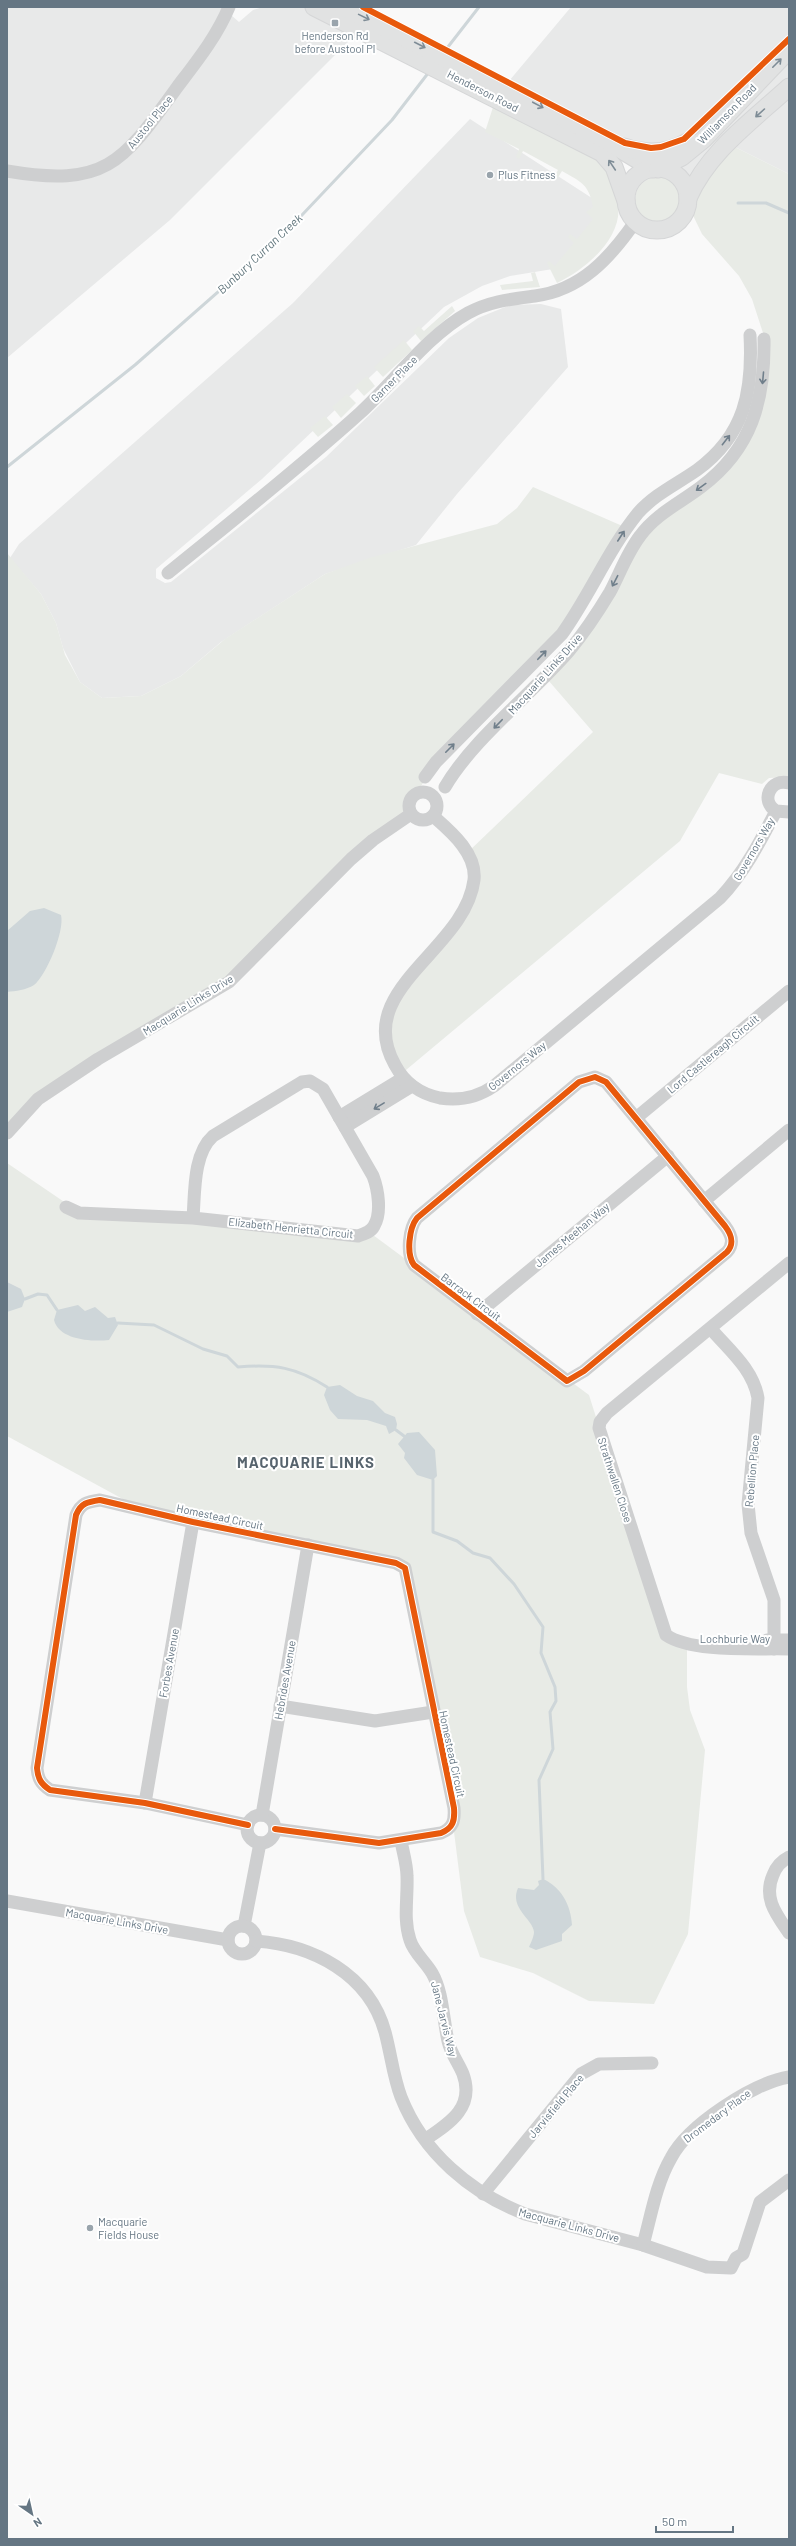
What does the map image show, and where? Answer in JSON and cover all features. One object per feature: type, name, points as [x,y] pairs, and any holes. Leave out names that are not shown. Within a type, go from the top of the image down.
[{"type":"main road","name":"Henderson Road","points":[[314,7],[381,32]]},
{"type":"main road","name":"Henderson Road","points":[[343,7],[381,32],[499,92],[600,137],[656,169]]},
{"type":"main road","name":"Williamson Road","points":[[656,169],[694,148],[789,50]]},
{"type":"main road","name":"Williamson Road","points":[[688,198],[701,171],[714,156],[789,87]]},
{"type":"main road","name":"Henderson Road","points":[[499,92],[602,153],[614,167],[626,201]]},
{"type":"main road","points":[[600,137],[646,152],[670,150],[682,145],[703,131],[744,95]]},
{"type":"main road","points":[[656,169],[670,171],[679,178],[685,187],[688,198],[684,214],[677,223],[667,228],[650,229],[635,222],[629,212],[626,201],[628,190],[633,180],[642,172],[656,169]]},
{"type":"street","name":"Austool Place","points":[[7,171],[50,178],[77,176],[103,167],[122,155],[144,133],[200,56],[229,7]]},
{"type":"street","name":"Garner Place","points":[[168,573],[356,416],[448,327],[468,313],[491,303],[555,292],[573,285],[603,262],[635,222]]},
{"type":"street","name":"Macquarie Links Drive","points":[[425,777],[436,762],[562,634],[579,610],[613,549],[639,512],[653,499],[698,469],[728,438],[745,404],[749,387],[752,369],[750,336]]},
{"type":"street","name":"Macquarie Links Drive","points":[[445,787],[465,759],[574,645],[610,591],[640,535],[672,506],[723,470],[735,453],[754,420],[760,399],[764,363],[764,339]]},
{"type":"street","points":[[782,812],[768,802],[768,792],[777,783],[789,783]]},
{"type":"street","points":[[423,792],[431,795],[436,802],[436,810],[433,816],[421,820],[411,814],[408,806],[411,798],[423,792]]},
{"type":"street","name":"Governors Way","points":[[408,1082],[426,1094],[454,1099],[478,1095],[494,1086],[720,898],[736,882],[782,812]]},
{"type":"street","name":"Macquarie Links Drive","points":[[7,1134],[38,1099],[98,1059],[229,982],[351,859],[373,840],[411,814]]},
{"type":"street","points":[[342,1122],[408,1082],[390,1056],[386,1042],[386,1017],[391,1002],[398,990],[440,945],[453,928],[471,892],[474,878],[471,863],[458,839],[433,816]]},
{"type":"street","name":"Lord Castlereagh Circuit","points":[[636,1118],[789,991]]},
{"type":"street","name":"Barrack Circuit","points":[[595,1077],[604,1080],[668,1156],[730,1233],[730,1248],[576,1378],[567,1381],[561,1378],[412,1264],[410,1256],[411,1230],[417,1218],[585,1079],[595,1077]]},
{"type":"street","name":"Elizabeth Henrietta Circuit","points":[[66,1207],[79,1213],[193,1218],[358,1236],[367,1233],[374,1227],[377,1219],[376,1185],[374,1176],[323,1089],[317,1083],[302,1082],[213,1136],[202,1148],[193,1218]]},
{"type":"street","points":[[704,1201],[789,1130]]},
{"type":"street","name":"James Meehan Way","points":[[477,1314],[668,1156]]},
{"type":"street","name":"Strathwallen Close","points":[[688,1643],[674,1640],[666,1635],[599,1428],[606,1414],[711,1329],[789,1263]]},
{"type":"street","name":"Rebellion Place","points":[[711,1329],[748,1372],[756,1389],[758,1398],[748,1504],[751,1533],[774,1600],[774,1644]]},
{"type":"street","name":"Homestead Circuit","points":[[248,1825],[145,1803],[50,1790],[43,1785],[38,1777],[37,1768],[76,1515],[80,1506],[88,1502],[100,1500],[193,1522],[396,1563],[405,1568],[433,1712],[454,1808],[454,1820],[449,1829],[441,1833],[401,1840],[371,1843],[275,1829]]},
{"type":"street","name":"Forbes Avenue","points":[[145,1803],[193,1522]]},
{"type":"street","name":"Hebrides Avenue","points":[[262,1815],[308,1545]]},
{"type":"street","name":"Lochburie Way","points":[[688,1643],[694,1639],[774,1644],[789,1649]]},
{"type":"street","name":"Lochburie Way","points":[[774,1644],[789,1640]]},
{"type":"street","points":[[280,1706],[375,1721],[433,1712]]},
{"type":"street","points":[[262,1815],[271,1819],[275,1829],[272,1838],[260,1843],[249,1837],[248,1825],[253,1818],[262,1815]]},
{"type":"street","name":"Jane Jarvis Way","points":[[401,1840],[408,1875],[407,1922],[410,1939],[414,1950],[432,1974],[437,1987],[451,2052],[462,2073],[465,2087],[461,2110],[454,2119],[426,2139]]},
{"type":"street","points":[[244,1926],[260,1843]]},
{"type":"street","points":[[789,1857],[775,1870],[768,1892],[773,1908],[789,1933]]},
{"type":"street","name":"Macquarie Links Drive","points":[[7,1901],[228,1940]]},
{"type":"street","points":[[244,1926],[253,1931],[256,1941],[252,1950],[240,1954],[230,1948],[228,1940],[235,1928],[244,1926]]},
{"type":"street","name":"Macquarie Links Drive","points":[[256,1941],[295,1948],[317,1956],[336,1965],[353,1978],[379,2014],[401,2097],[412,2120],[437,2155],[451,2170],[494,2201],[525,2214],[643,2245],[707,2267],[732,2268],[736,2258],[743,2254],[760,2202],[789,2180]]},
{"type":"street","name":"Jarvisfield Place","points":[[483,2194],[581,2074],[599,2064],[652,2063]]},
{"type":"street","name":"Dromedary Place","points":[[643,2245],[664,2173],[679,2144],[692,2131],[740,2096],[765,2083],[789,2077]]},
{"type":"shaded area","points":[[7,7],[222,7],[239,22],[253,10],[263,7],[314,7],[361,29],[170,220],[7,358]]},
{"type":"shaded area","points":[[571,7],[789,7],[789,174],[727,143],[688,198],[684,183],[672,170],[504,87]]},
{"type":"shaded area","points":[[494,104],[604,163],[614,189],[617,198],[618,212],[616,225],[610,238],[602,250],[591,260],[580,269],[557,283],[547,263],[549,261],[555,266],[574,243],[568,237],[570,234],[577,239],[593,219],[586,212],[593,207],[589,193],[583,184],[562,171],[557,179],[554,177],[558,170],[523,151],[519,159],[516,157],[519,149],[485,132]]},
{"type":"shaded area","points":[[470,119],[615,213],[559,268],[510,276],[482,286],[444,307],[262,479],[156,569],[156,578],[165,583],[171,582],[326,457],[449,338],[478,318],[510,305],[541,304],[561,309],[568,367],[457,494],[416,545],[325,574],[221,642],[181,676],[141,696],[102,698],[80,682],[63,648],[56,623],[41,594],[10,558],[19,544],[293,303]]},
{"type":"shaded area","points":[[727,143],[789,174],[789,777],[769,778],[762,784],[719,773],[680,841],[400,1075],[390,1056],[391,1002],[453,927],[474,878],[467,853],[593,732],[548,680],[636,542],[744,439],[763,333],[752,299],[739,276],[702,234],[687,203]]},
{"type":"shaded area","points":[[658,177],[671,181],[677,187],[681,200],[677,213],[671,219],[658,223],[645,219],[639,213],[635,200],[639,187],[645,181]]},
{"type":"shaded area","points":[[535,272],[540,287],[502,290],[500,285],[533,281],[531,273]]},
{"type":"shaded area","points":[[452,306],[455,311],[421,341],[413,331],[419,326],[424,331]]},
{"type":"shaded area","points":[[404,340],[412,350],[383,377],[374,367]]},
{"type":"shaded area","points":[[367,376],[375,386],[364,396],[355,386]]},
{"type":"shaded area","points":[[347,394],[356,403],[341,418],[332,407]]},
{"type":"shaded area","points":[[325,416],[333,425],[318,437],[310,428]]},
{"type":"shaded area","points":[[533,487],[627,528],[557,641],[439,759],[415,795],[408,802],[411,813],[373,840],[228,982],[40,1097],[7,1132],[7,553],[41,594],[56,623],[65,655],[80,682],[102,698],[141,696],[181,676],[225,639],[325,574],[369,558],[497,524],[517,508]]},
{"type":"shaded area","points":[[44,908],[61,915],[60,931],[54,953],[44,973],[34,985],[17,991],[7,992],[7,931],[30,911]]},
{"type":"shaded area","name":"MACQUARIE LINKS","points":[[7,1163],[79,1212],[369,1232],[589,1395],[665,1635],[687,1642],[687,1687],[690,1710],[705,1750],[688,1934],[654,2004],[589,2001],[533,1973],[480,1957],[464,1911],[453,1824],[407,1571],[143,1510],[7,1436]]},
{"type":"shaded area","points":[[7,1282],[21,1289],[25,1299],[22,1307],[7,1312]]},
{"type":"shaded area","points":[[78,1305],[85,1311],[95,1307],[108,1318],[115,1317],[118,1325],[109,1340],[94,1341],[69,1336],[57,1327],[54,1320],[57,1310]]},
{"type":"shaded area","points":[[340,1385],[357,1396],[373,1401],[385,1413],[395,1417],[397,1424],[396,1430],[389,1434],[386,1426],[367,1420],[338,1419],[330,1410],[324,1395],[327,1387]]},
{"type":"shaded area","points":[[419,1432],[435,1450],[437,1476],[433,1480],[417,1475],[404,1458],[405,1453],[398,1444],[407,1433]]},
{"type":"shaded area","points":[[543,1879],[555,1887],[564,1898],[570,1910],[572,1925],[562,1934],[562,1941],[536,1950],[529,1947],[534,1932],[533,1927],[522,1913],[516,1895],[518,1888],[534,1890],[539,1885],[538,1881]]},
{"type":"waterway","name":"Bunbury Curran Creek","points":[[444,52],[479,7]]},
{"type":"waterway","name":"Bunbury Curran Creek","points":[[7,467],[135,365],[284,234],[392,120],[429,72]]},
{"type":"waterway","points":[[738,203],[766,203],[789,213]]},
{"type":"waterway","points":[[25,1299],[38,1294],[47,1295],[57,1310]]},
{"type":"waterway","points":[[118,1323],[154,1325],[203,1349],[227,1356],[238,1367],[263,1366],[285,1368],[305,1375],[327,1387]]},
{"type":"waterway","points":[[396,1430],[404,1436]]},
{"type":"waterway","points":[[433,1480],[433,1532],[457,1541],[473,1553],[490,1558],[514,1584],[543,1627],[541,1653],[555,1687],[556,1701],[550,1712],[553,1749],[539,1780],[543,1879]]},
{"type":"cycle path","points":[[363,7],[625,143],[651,148],[661,147],[684,139],[789,39]]},
{"type":"cycle path","points":[[595,1077],[606,1082],[725,1226],[730,1235],[731,1245],[727,1252],[584,1371],[567,1381],[414,1265],[409,1248],[410,1234],[417,1218],[579,1082],[595,1077]]},
{"type":"cycle path","points":[[248,1825],[145,1803],[50,1790],[40,1781],[37,1768],[76,1515],[80,1508],[85,1504],[100,1500],[193,1522],[396,1563],[405,1568],[454,1808],[452,1824],[448,1829],[441,1833],[379,1843],[275,1829]]},
{"type":"place","name":"Henderson Rd before Austool Pl","points":[[335,23]]},
{"type":"place","name":"Plus Fitness","points":[[490,175]]},
{"type":"place","name":"Macquarie Fields House","points":[[90,2228]]},
{"type":"district","name":"MACQUARIE LINKS","points":[[306,1463]]}]
